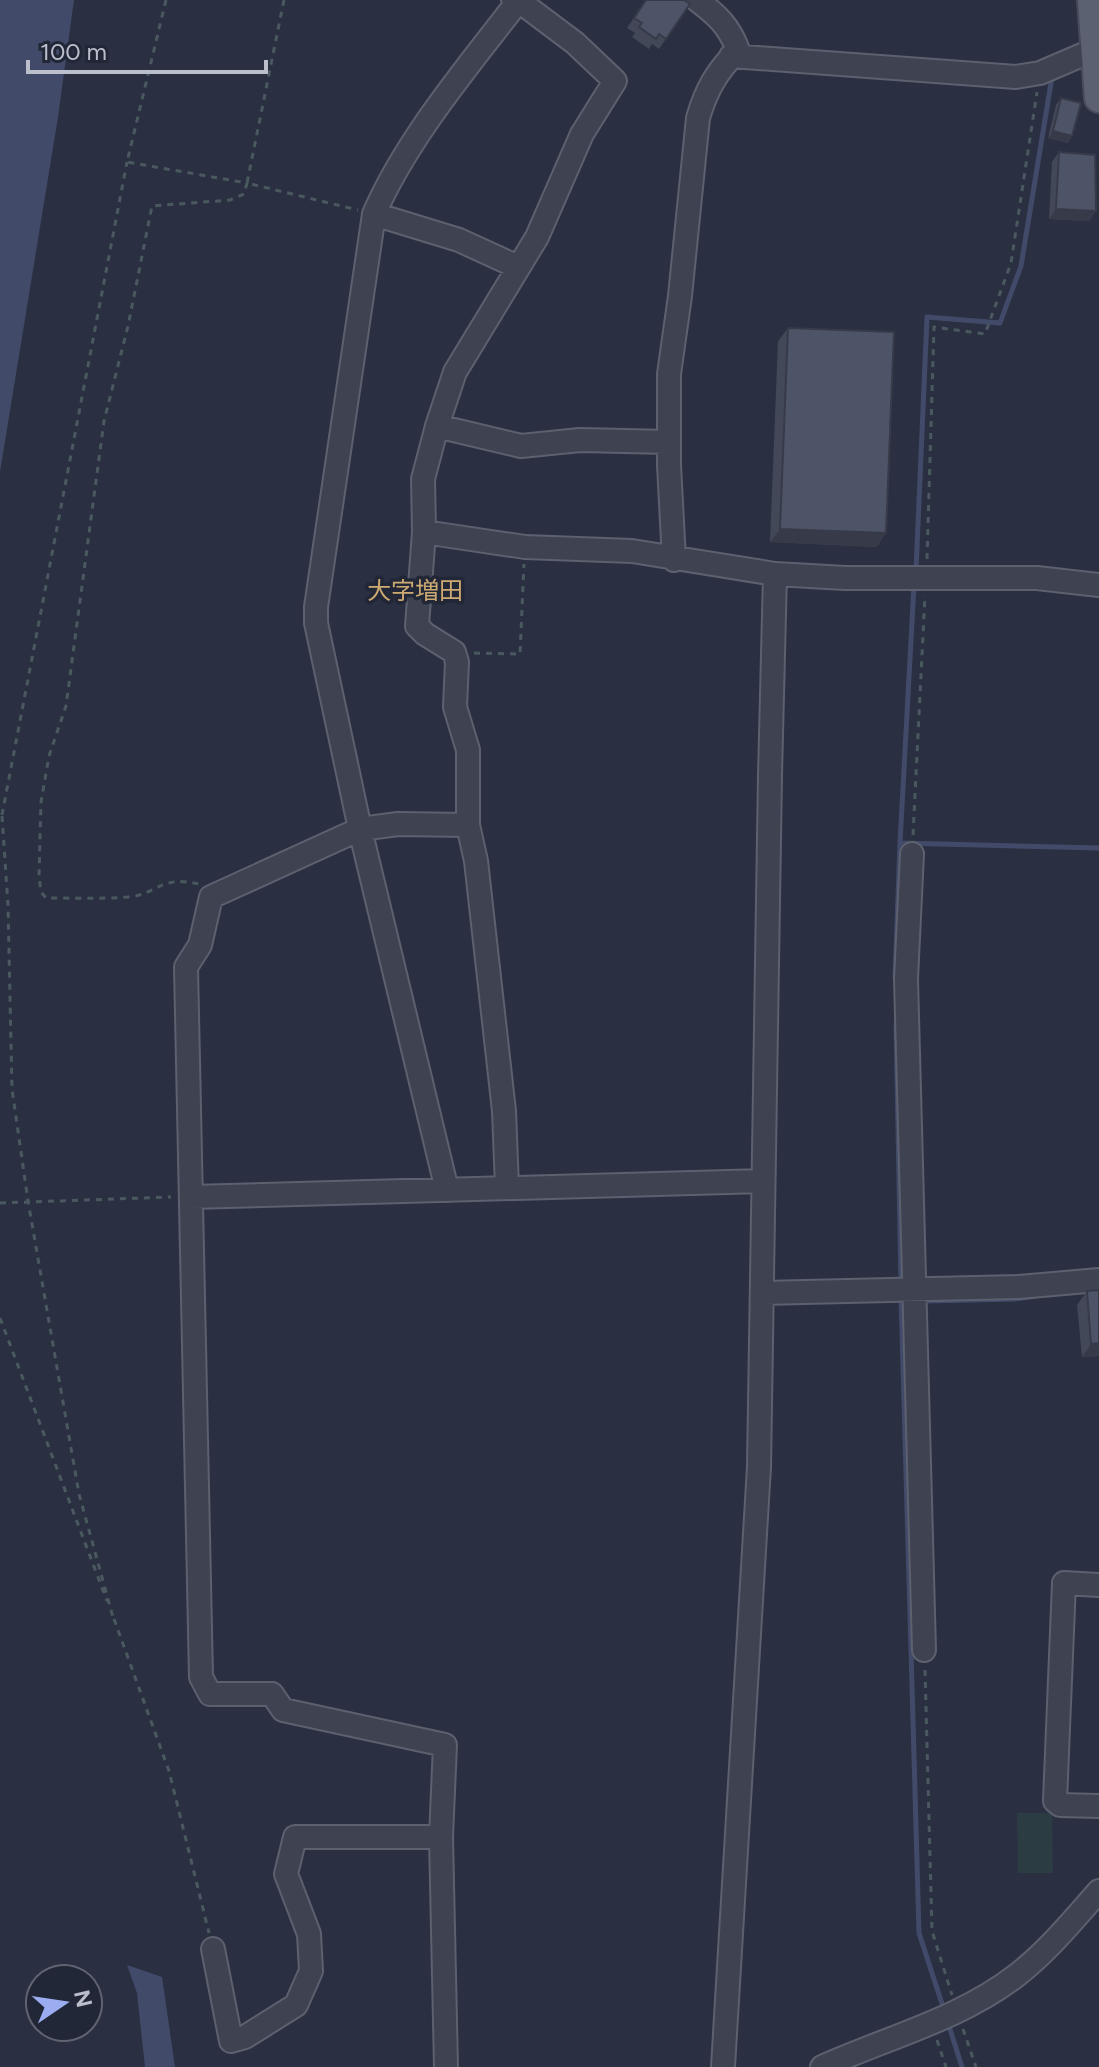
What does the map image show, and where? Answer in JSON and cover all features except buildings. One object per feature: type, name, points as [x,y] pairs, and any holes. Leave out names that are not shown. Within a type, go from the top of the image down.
[{"type":"main road","points":[[1092,0],[1099,98]]},
{"type":"street","points":[[447,1190],[360,829],[316,623],[333,482],[374,214],[392,175],[517,0],[575,43],[615,81],[582,134],[537,237],[455,372],[423,479],[424,532],[417,626],[454,652],[457,662],[455,707],[468,750],[468,825],[476,861],[498,1045],[507,1187]]},
{"type":"street","points":[[674,560],[669,374],[698,118],[706,89],[738,50],[731,31],[719,15],[697,0]]},
{"type":"street","points":[[731,56],[1016,77],[1040,73],[1096,49]]},
{"type":"street","points":[[374,214],[459,240],[518,267]]},
{"type":"street","points":[[437,426],[521,446],[580,440],[669,442]]},
{"type":"street","points":[[424,532],[525,547],[632,551],[775,574],[845,578],[1037,578],[1099,585]]},
{"type":"street","points":[[723,2067],[754,1570],[775,574]]},
{"type":"street","points":[[446,2067],[441,1837],[445,1745],[283,1710],[272,1694],[210,1694],[201,1677],[186,967],[200,945],[211,897],[360,829],[398,824],[468,825]]},
{"type":"street","points":[[913,844],[906,979],[906,1289],[924,1650]]},
{"type":"street","points":[[191,1197],[763,1181]]},
{"type":"street","points":[[762,1293],[1019,1287],[1099,1280]]},
{"type":"street","points":[[1099,1585],[1064,1583],[1055,1801],[1060,1805],[1099,1806]]},
{"type":"street","points":[[213,1949],[231,2041],[245,2037],[296,2005],[311,1971],[309,1934],[286,1874],[295,1837],[441,1837]]},
{"type":"street","points":[[822,2067],[942,2017],[993,1992],[1052,1945],[1099,1891]]},
{"type":"path","points":[[0,828],[127,162],[166,0]]},
{"type":"path","points":[[224,891],[171,880],[143,894],[128,897],[46,898],[41,892],[39,876],[41,802],[49,756],[66,706],[104,421],[128,326],[152,206],[230,200],[244,194],[284,0]]},
{"type":"path","points":[[913,844],[918,577],[934,327],[985,334],[1011,263],[1040,73]]},
{"type":"path","points":[[127,162],[247,183],[374,214]]},
{"type":"path","points":[[454,652],[520,654],[525,547]]},
{"type":"path","points":[[2,816],[8,905],[12,1089],[28,1201],[79,1494],[114,1621]]},
{"type":"path","points":[[0,1203],[191,1197]]},
{"type":"path","points":[[0,1318],[169,1771],[213,1949]]},
{"type":"path","points":[[924,1650],[932,1931],[946,2067]]},
{"type":"path","points":[[942,2017],[976,2067]]},
{"type":"shaded area","points":[[1017,1813],[1052,1813],[1053,1873],[1018,1873]]},
{"type":"water","points":[[0,0],[74,0],[0,472]]},
{"type":"water","points":[[127,1965],[162,1977],[175,2067],[145,2067],[137,1993]]},
{"type":"waterway","points":[[916,571],[927,317],[1000,323],[1021,266],[1052,77]]},
{"type":"waterway","points":[[895,978],[914,585]]},
{"type":"waterway","points":[[900,843],[1099,848]]},
{"type":"waterway","points":[[896,1024],[901,1282]]},
{"type":"waterway","points":[[901,1296],[919,1933],[944,2010]]},
{"type":"waterway","points":[[925,1301],[1036,1296]]},
{"type":"waterway","points":[[948,2023],[962,2067]]},
{"type":"district","name":"大字増田","points":[[415,591]]}]
